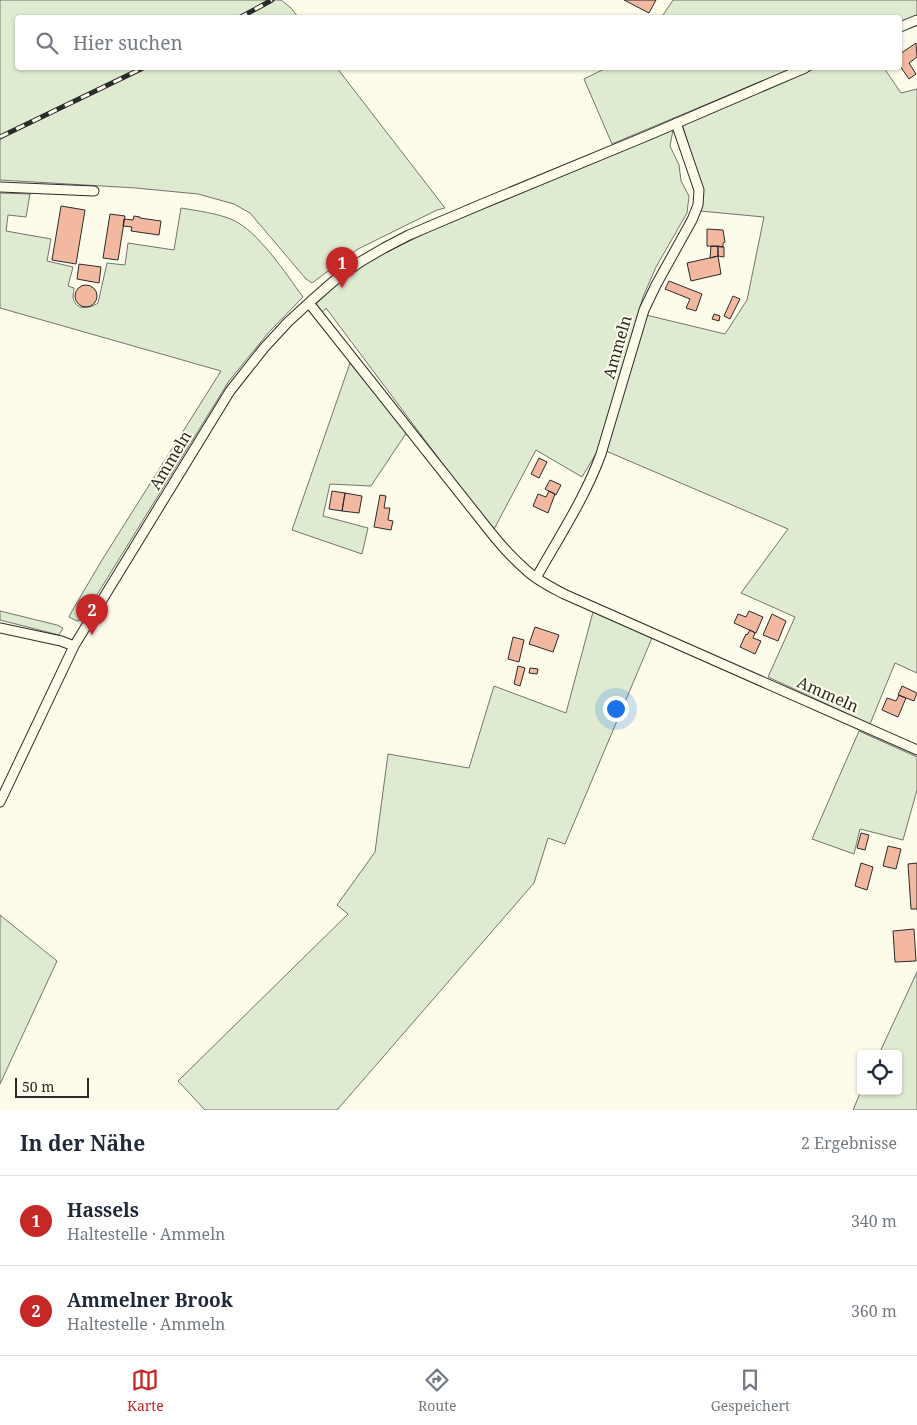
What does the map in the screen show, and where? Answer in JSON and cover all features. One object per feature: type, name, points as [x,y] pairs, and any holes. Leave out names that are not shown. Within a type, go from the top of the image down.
[{"type":"street","points":[[902,26],[917,20]]},
{"type":"street","name":"Ammeln","points":[[0,802],[74,646],[230,391],[264,348],[288,322],[335,280],[360,262],[409,235],[800,70]]},
{"type":"street","name":"Ammeln","points":[[536,578],[595,471],[644,310],[692,220],[698,205],[699,190],[676,123]]},
{"type":"street","points":[[0,187],[94,191]]},
{"type":"street","name":"Ammeln","points":[[309,303],[488,529],[511,556],[536,578],[564,594],[917,750]]},
{"type":"street","points":[[0,628],[61,641],[74,646]]},
{"type":"green space","points":[[0,0],[281,0],[296,15],[15,15],[15,70],[339,70],[445,208],[437,210],[358,249],[312,283],[306,279],[250,213],[234,204],[198,194],[136,188],[0,180]]},
{"type":"green space","points":[[673,0],[917,0],[917,16],[902,22],[902,15],[663,15]]},
{"type":"green space","points":[[602,70],[788,70],[612,144],[584,79]]},
{"type":"green space","points":[[812,70],[885,70],[901,93],[917,89],[917,673],[895,663],[870,724],[768,677],[795,617],[741,593],[788,529],[606,451],[646,315],[725,334],[747,300],[764,217],[700,211],[700,181],[682,124]]},
{"type":"green space","points":[[673,130],[670,146],[679,165],[681,181],[689,196],[687,213],[656,267],[643,297],[597,452],[582,477],[536,450],[493,531],[326,308],[322,313],[316,304],[343,278],[383,254],[430,231]]},
{"type":"green space","points":[[0,193],[30,194],[26,217],[8,215],[6,231],[51,239],[47,261],[73,267],[68,286],[74,288],[74,302],[79,307],[91,307],[98,303],[107,263],[125,265],[128,243],[174,250],[181,208],[221,216],[243,226],[271,254],[303,297],[269,332],[229,381],[82,619],[77,621],[69,617],[72,611],[221,371],[0,308]]},
{"type":"green space","points":[[350,363],[407,432],[371,486],[330,484],[323,516],[368,528],[362,554],[292,530]]},
{"type":"green space","points":[[0,611],[63,628],[59,635],[0,620]]},
{"type":"green space","points":[[593,612],[652,638],[565,844],[548,838],[534,883],[337,1110],[205,1110],[178,1081],[348,914],[337,905],[375,852],[388,754],[469,768],[494,686],[566,713]]},
{"type":"green space","points":[[859,731],[917,757],[917,790],[903,840],[860,829],[854,854],[812,839]]},
{"type":"green space","points":[[0,915],[57,961],[0,1084]]},
{"type":"green space","points":[[917,972],[917,1110],[853,1110],[859,1095],[902,1095],[902,1050],[881,1050]]},
{"type":"building","points":[[624,0],[656,0],[649,13]]},
{"type":"building","points":[[916,43],[917,57],[909,63],[916,74],[909,79],[902,69],[902,53]]},
{"type":"building","points":[[61,206],[85,210],[76,264],[52,260]]},
{"type":"building","points":[[110,214],[125,216],[118,260],[103,258]]},
{"type":"building","points":[[134,216],[161,221],[159,235],[131,231],[132,227],[123,226],[124,219],[133,220]]},
{"type":"building","points":[[707,229],[723,230],[725,242],[723,247],[707,246]]},
{"type":"building","points":[[711,246],[718,246],[718,256],[710,258]]},
{"type":"building","points":[[718,246],[724,247],[724,257],[718,256]]},
{"type":"building","points":[[718,256],[721,274],[691,281],[687,263]]},
{"type":"building","points":[[79,264],[101,267],[99,283],[77,279]]},
{"type":"building","points":[[669,281],[702,294],[696,311],[686,308],[690,299],[665,289]]},
{"type":"building","points":[[86,285],[94,288],[97,296],[94,304],[86,307],[78,304],[75,296],[78,288]]},
{"type":"building","points":[[733,296],[740,299],[730,319],[724,316]]},
{"type":"building","points":[[714,314],[720,316],[719,321],[712,319]]},
{"type":"building","points":[[539,458],[547,462],[539,478],[531,474]]},
{"type":"building","points":[[550,480],[561,485],[556,495],[545,489]]},
{"type":"building","points":[[332,491],[345,493],[342,511],[329,509]]},
{"type":"building","points":[[549,491],[555,494],[548,513],[533,506],[538,494],[546,497]]},
{"type":"building","points":[[345,493],[362,496],[359,513],[342,511]]},
{"type":"building","points":[[380,495],[386,496],[384,508],[390,508],[388,520],[393,521],[391,530],[374,527]]},
{"type":"building","points":[[749,611],[763,617],[756,633],[734,623],[738,614],[746,617]]},
{"type":"building","points":[[772,614],[786,621],[778,641],[763,635]]},
{"type":"building","points":[[535,627],[559,635],[553,652],[529,644]]},
{"type":"building","points":[[750,630],[755,633],[753,638],[761,641],[755,654],[740,647]]},
{"type":"building","points":[[513,637],[524,640],[519,662],[508,659]]},
{"type":"building","points":[[518,666],[525,668],[520,686],[514,684]]},
{"type":"building","points":[[530,668],[538,669],[537,674],[529,673]]},
{"type":"building","points":[[902,686],[917,693],[914,701],[898,695]]},
{"type":"building","points":[[899,695],[906,698],[898,717],[882,710],[887,698],[896,701]]},
{"type":"building","points":[[861,833],[869,835],[865,850],[857,848]]},
{"type":"building","points":[[888,846],[901,849],[896,869],[883,866]]},
{"type":"building","points":[[861,863],[873,867],[867,890],[855,886]]},
{"type":"building","points":[[917,863],[917,909],[911,909],[908,864]]},
{"type":"building","points":[[914,929],[916,961],[895,962],[893,931]]},
{"type":"railway","points":[[244,15],[272,0]]},
{"type":"railway","points":[[0,137],[139,70]]},
{"type":"place","name":"Hassels","points":[[342,288]]},
{"type":"place","name":"Ammelner Brook","points":[[92,635]]}]
